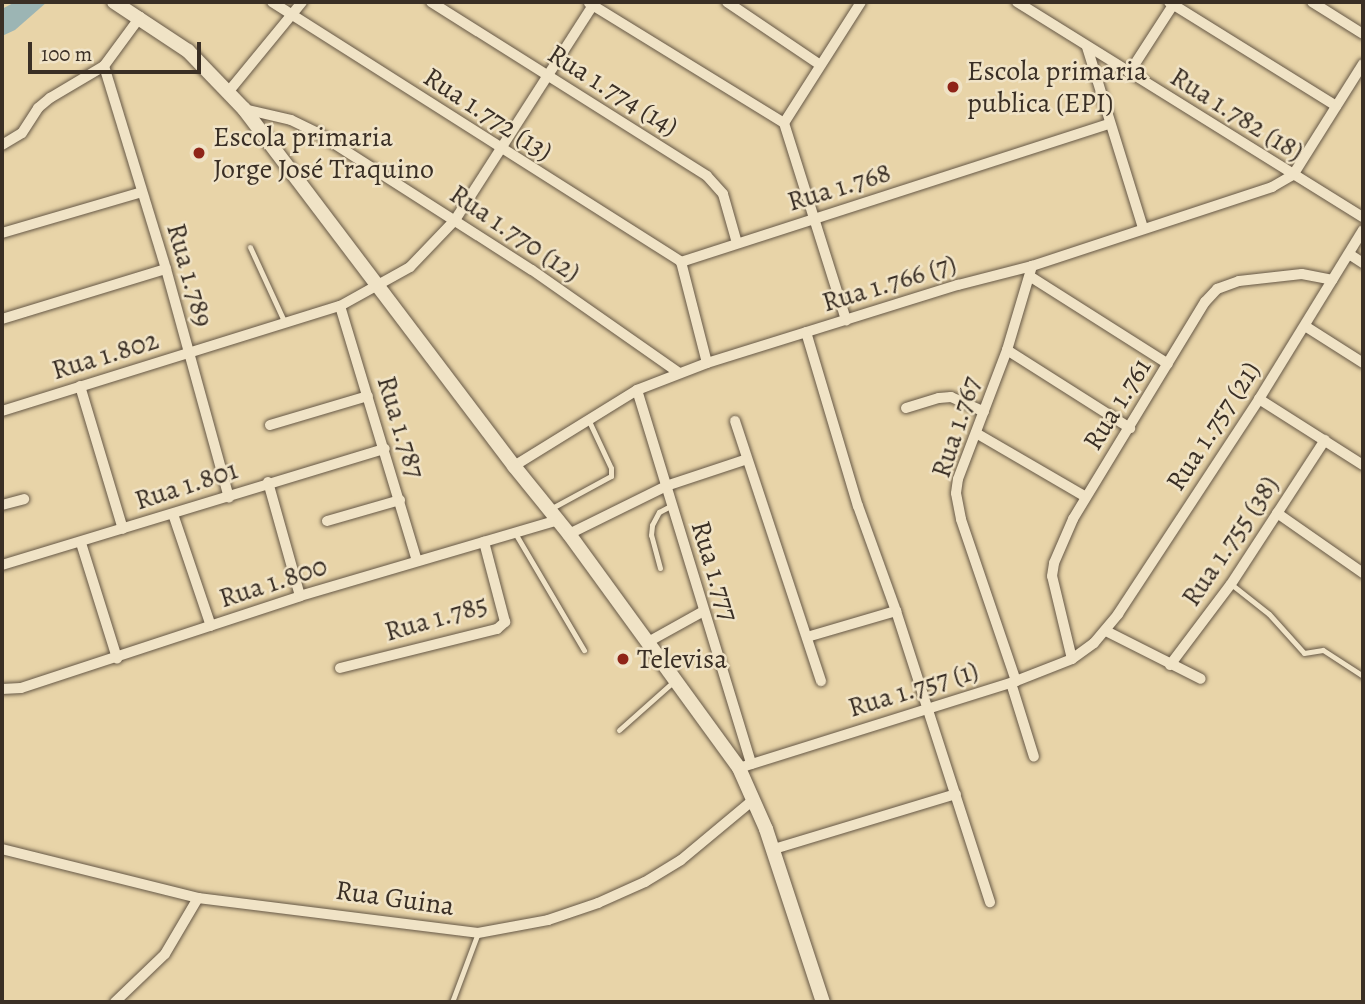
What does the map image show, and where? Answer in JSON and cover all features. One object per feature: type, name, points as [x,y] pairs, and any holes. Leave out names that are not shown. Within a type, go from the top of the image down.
[{"type":"street","points":[[114,2],[188,51],[244,109],[514,466],[569,534],[675,680],[745,766],[753,800],[774,849],[823,1002]]},
{"type":"street","name":"Rua 1.772 (13)","points":[[272,2],[681,262]]},
{"type":"street","points":[[229,91],[302,2]]},
{"type":"street","name":"Rua 1.774 (14)","points":[[431,2],[708,176],[723,194],[737,243]]},
{"type":"street","points":[[727,2],[820,64]]},
{"type":"street","points":[[784,123],[861,2]]},
{"type":"street","name":"Rua 1.782 (18)","points":[[1017,2],[1293,176],[1363,217]]},
{"type":"street","points":[[1312,2],[1363,34]]},
{"type":"street","points":[[591,3],[784,123],[846,320]]},
{"type":"street","name":"Rua 1.802","points":[[2,411],[340,306],[379,287],[410,267],[455,220],[502,150],[591,3]]},
{"type":"street","points":[[1129,73],[1172,3],[1336,106]]},
{"type":"street","points":[[2,145],[22,133],[38,108],[50,98],[104,66],[140,18]]},
{"type":"street","points":[[1087,47],[1143,228]]},
{"type":"street","points":[[1293,176],[1363,64]]},
{"type":"street","name":"Rua 1.789","points":[[104,66],[166,268],[229,497]]},
{"type":"street","name":"Rua 1.770 (12)","points":[[244,109],[291,120],[316,131],[455,220],[679,373]]},
{"type":"street","name":"Rua 1.768","points":[[681,262],[1109,124]]},
{"type":"street","name":"Rua 1.766 (7)","points":[[514,466],[636,390],[679,373],[958,285],[1031,272],[1143,228],[1272,187],[1293,176]]},
{"type":"street","points":[[2,233],[142,192]]},
{"type":"street","name":"Rua 1.757 (21)","points":[[1094,643],[1106,631],[1259,399],[1363,230]]},
{"type":"street","points":[[1349,254],[1363,263]]},
{"type":"street","points":[[681,262],[707,363]]},
{"type":"street","points":[[2,319],[166,268]]},
{"type":"street","points":[[1031,272],[1168,364]]},
{"type":"street","name":"Rua 1.767","points":[[1031,272],[1007,350],[958,479],[956,493],[961,519],[1034,757]]},
{"type":"street","name":"Rua 1.761","points":[[1072,659],[1052,576],[1073,519],[1205,302],[1217,289],[1239,281],[1302,274],[1332,280]]},
{"type":"street","name":"Rua 1.787","points":[[340,306],[417,561]]},
{"type":"street","points":[[1305,326],[1363,363]]},
{"type":"street","points":[[806,332],[859,506],[896,611],[990,902]]},
{"type":"street","points":[[1007,350],[1130,428]]},
{"type":"street","points":[[80,386],[123,529]]},
{"type":"street","name":"Rua 1.777","points":[[636,390],[704,611],[745,766]]},
{"type":"street","points":[[270,425],[368,396]]},
{"type":"street","points":[[906,408],[951,397],[984,411]]},
{"type":"street","points":[[1259,399],[1363,465]]},
{"type":"street","points":[[735,421],[821,681]]},
{"type":"street","points":[[976,433],[1086,497]]},
{"type":"street","name":"Rua 1.755 (38)","points":[[1170,665],[1231,584],[1325,440]]},
{"type":"street","name":"Rua 1.801","points":[[2,565],[229,497],[268,482],[385,449]]},
{"type":"street","points":[[569,534],[666,486],[747,460]]},
{"type":"street","points":[[268,482],[300,596]]},
{"type":"street","points":[[2,505],[24,499]]},
{"type":"street","points":[[327,521],[400,500]]},
{"type":"street","points":[[1277,513],[1363,573]]},
{"type":"street","points":[[173,514],[211,626]]},
{"type":"street","name":"Rua 1.800","points":[[2,689],[21,688],[300,596],[515,533],[554,515]]},
{"type":"street","name":"Rua 1.785","points":[[340,668],[497,629],[505,622],[484,542]]},
{"type":"street","points":[[81,543],[117,658]]},
{"type":"street","points":[[648,642],[704,611]]},
{"type":"street","points":[[807,637],[896,611]]},
{"type":"street","points":[[1106,631],[1202,679]]},
{"type":"street","name":"Rua 1.757 (1)","points":[[745,766],[925,707],[1013,682],[1072,659],[1094,643]]},
{"type":"street","points":[[774,849],[956,794]]},
{"type":"street","name":"Rua Guina","points":[[2,849],[198,898],[478,933],[548,920],[598,903],[645,882],[681,860],[753,800]]},
{"type":"street","points":[[114,1002],[165,954],[198,898]]},
{"type":"lane","points":[[250,247],[285,323]]},
{"type":"lane","points":[[554,515],[611,476],[611,468],[588,419]]},
{"type":"lane","points":[[660,568],[651,536],[652,525],[659,512],[671,505]]},
{"type":"lane","points":[[515,533],[584,650]]},
{"type":"lane","points":[[1231,584],[1269,614],[1304,653],[1323,650],[1363,676]]},
{"type":"lane","points":[[619,730],[675,680]]},
{"type":"lane","points":[[452,1002],[478,933]]},
{"type":"water","points":[[15,2],[47,2],[15,30],[2,36],[2,9]]},
{"type":"place","name":"Escola primaria publica (EPI)","points":[[953,87]]},
{"type":"place","name":"Escola primaria Jorge José Traquino","points":[[199,153]]},
{"type":"place","name":"Televisa","points":[[623,659]]}]
